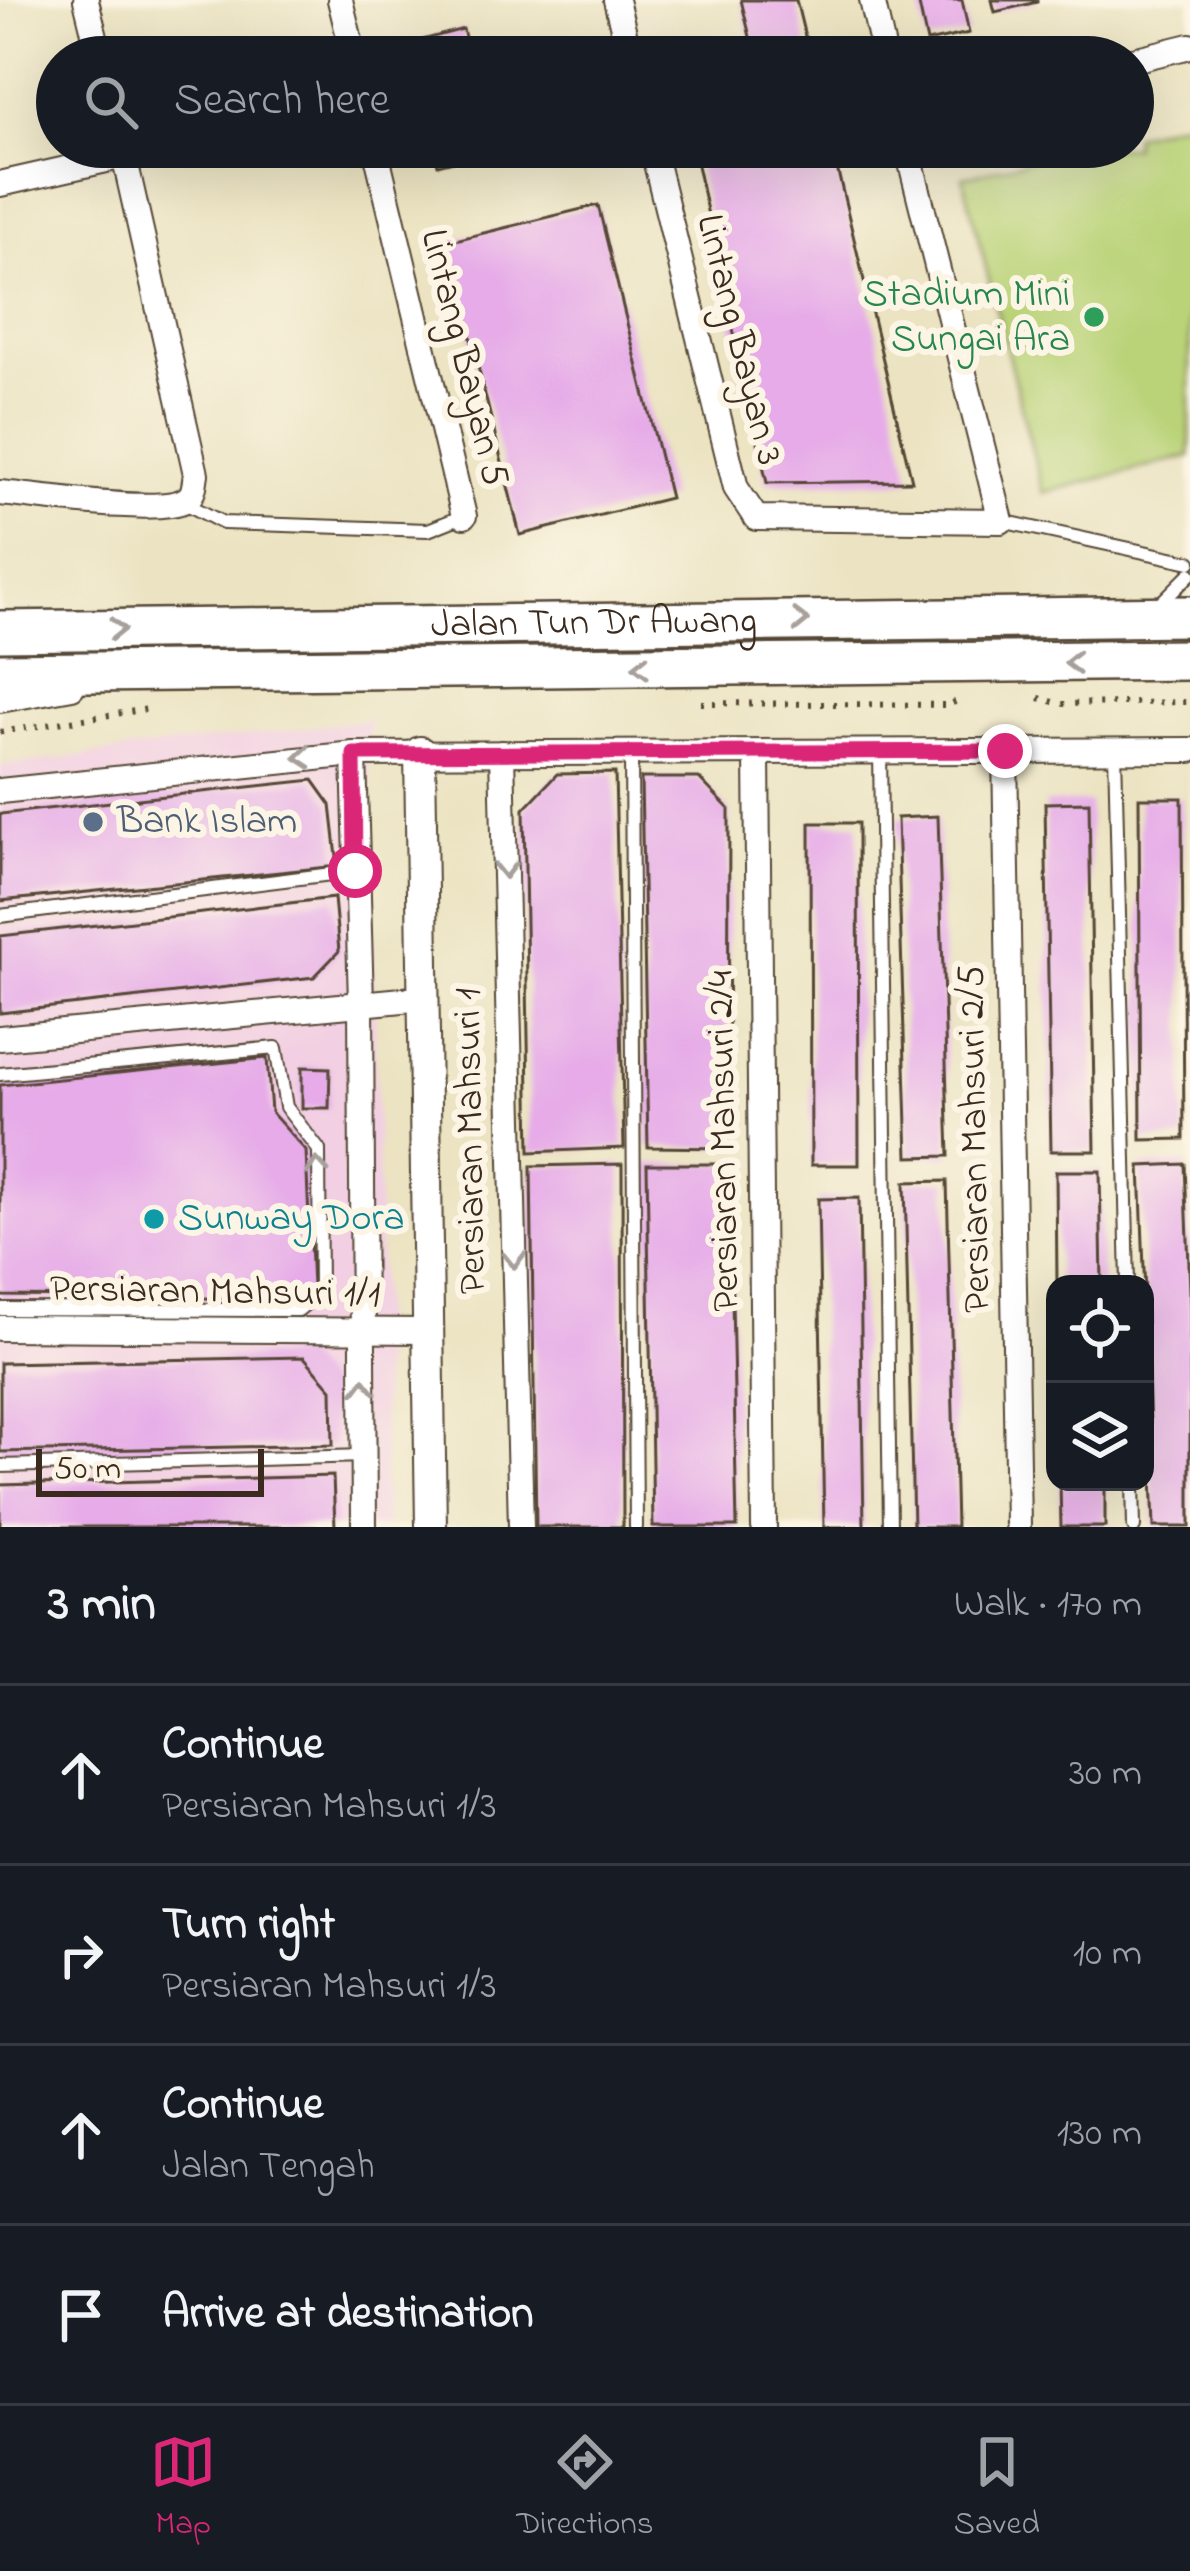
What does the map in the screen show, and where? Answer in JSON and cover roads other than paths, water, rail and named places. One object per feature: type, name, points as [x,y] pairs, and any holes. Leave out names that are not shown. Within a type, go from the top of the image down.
[{"type":"main road","name":"Jalan Tun Dr Awang","points":[[0,631],[1190,616]]},
{"type":"main road","name":"Jalan Tun Dr Awang","points":[[0,673],[1190,660]]},
{"type":"street","points":[[86,0],[95,36]]},
{"type":"street","points":[[340,0],[349,36]]},
{"type":"street","points":[[616,0],[625,36]]},
{"type":"street","points":[[872,0],[880,36]]},
{"type":"street","points":[[1154,55],[1190,46]]},
{"type":"street","points":[[0,184],[62,168]]},
{"type":"street","points":[[0,493],[155,506],[183,502],[192,494],[196,475],[127,168]]},
{"type":"street","name":"Lintang Bayan 5","points":[[380,168],[464,516]]},
{"type":"street","name":"Lintang Bayan 3","points":[[657,168],[736,488],[756,518],[1001,521]]},
{"type":"street","points":[[912,168],[1001,521]]},
{"type":"street","points":[[0,700],[151,672]]},
{"type":"street","points":[[0,790],[354,754],[1190,750]]},
{"type":"street","name":"Persiaran Mahsuri 2/5","points":[[1005,751],[1018,1527]]},
{"type":"street","name":"Persiaran Mahsuri 1","points":[[420,752],[431,1527]]},
{"type":"street","name":"Persiaran Mahsuri 1","points":[[502,753],[520,1527]]},
{"type":"street","points":[[354,754],[361,1004],[364,1527]]},
{"type":"street","name":"Persiaran Mahsuri 2/4","points":[[757,754],[764,1527]]},
{"type":"street","points":[[0,1038],[424,998]]},
{"type":"street","name":"Persiaran Mahsuri 1/1","points":[[0,1328],[428,1331]]},
{"type":"lane","points":[[183,502],[223,524],[428,530],[464,516]]},
{"type":"lane","points":[[1001,521],[1190,562]]},
{"type":"lane","points":[[1150,616],[1190,574]]},
{"type":"lane","points":[[1115,749],[1128,1275]]},
{"type":"lane","points":[[880,750],[890,1527]]},
{"type":"lane","points":[[632,752],[637,1527]]},
{"type":"lane","points":[[0,916],[355,871]]},
{"type":"lane","points":[[0,1075],[276,1048],[286,1107],[319,1150],[320,1292],[298,1310],[0,1309]]},
{"type":"lane","points":[[0,1466],[366,1456]]},
{"type":"lane","points":[[1133,1491],[1134,1527]]},
{"type":"place","name":"Stadium Mini Sungai Ara","points":[[1094,317]]},
{"type":"place","name":"Bank Islam","points":[[93,822]]},
{"type":"place","name":"Sunway Dora","points":[[154,1219]]}]
